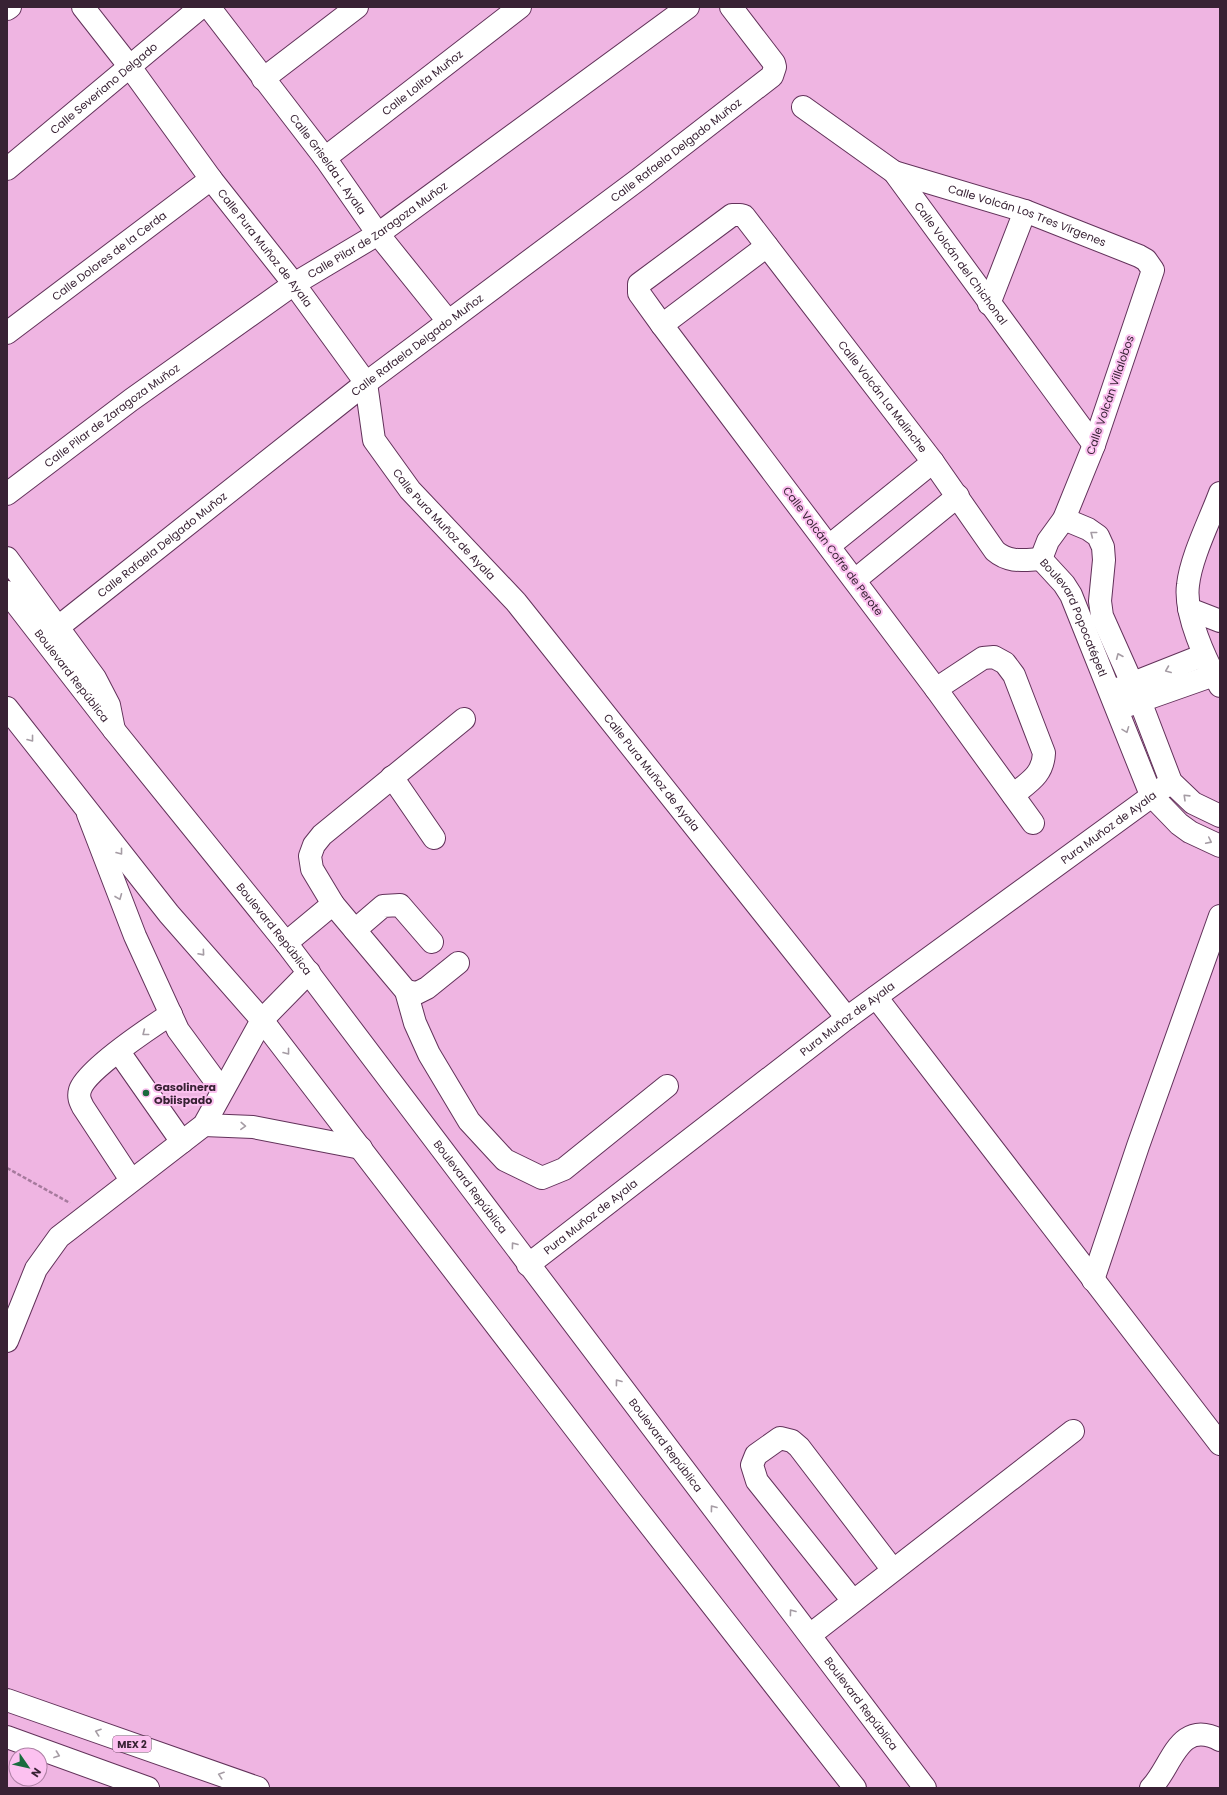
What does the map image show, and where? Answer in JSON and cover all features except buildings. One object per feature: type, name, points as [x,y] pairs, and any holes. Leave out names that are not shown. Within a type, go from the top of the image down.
[{"type":"street","name":"Calle Pura Muñoz de Ayala","points":[[83,7],[130,68],[211,179],[294,284],[366,383],[374,440],[410,490],[516,602],[847,1018]]},
{"type":"street","name":"Calle Severiano Delgado","points":[[7,169],[130,68],[201,7]]},
{"type":"street","name":"Calle Griselda L. Ayala","points":[[209,7],[325,158],[378,234],[448,322]]},
{"type":"street","points":[[263,79],[357,7]]},
{"type":"street","name":"Calle Lolita Muñoz","points":[[325,158],[520,7]]},
{"type":"street","name":"Calle Pilar de Zaragoza Muñoz","points":[[7,494],[131,400],[294,284],[378,234],[688,7]]},
{"type":"street","name":"Calle Rafaela Delgado Muñoz","points":[[57,628],[366,383],[639,179],[772,76],[775,67],[774,64],[731,7]]},
{"type":"street","name":"Calle Volcán del Chichonal","points":[[803,107],[894,172],[989,304],[1094,445]]},
{"type":"street","name":"Calle Volcán Los Tres Vírgenes","points":[[894,172],[1025,211],[1139,256],[1146,260],[1153,270]]},
{"type":"street","name":"Calle Dolores de la Cerda","points":[[7,333],[211,179]]},
{"type":"street","points":[[989,304],[1025,211]]},
{"type":"street","name":"Calle Volcán La Malinche","points":[[643,280],[732,215],[740,215],[749,221],[933,462],[995,551],[1002,557],[1012,561],[1041,559]]},
{"type":"street","points":[[662,325],[767,246]]},
{"type":"street","name":"Calle Volcán Villalobos","points":[[1064,520],[1094,445],[1153,270]]},
{"type":"street","name":"Calle Volcán Cofre de Perote","points":[[643,280],[639,284],[639,293],[936,689],[1033,824]]},
{"type":"street","points":[[829,546],[933,462]]},
{"type":"street","points":[[1114,700],[1136,693],[1217,681],[1204,655],[1189,609],[1188,586],[1193,564],[1220,493]]},
{"type":"street","points":[[855,580],[958,496]]},
{"type":"street","name":"Boulevard Popocatépetl","points":[[1220,816],[1192,803],[1171,782],[1136,693],[1102,616],[1100,601],[1104,560],[1103,547],[1098,536],[1088,529],[1064,520],[1048,541],[1041,559],[1064,584],[1071,595],[1151,795],[1179,824],[1190,832],[1220,846]]},
{"type":"street","points":[[7,558],[95,678],[105,694],[110,705],[114,730]]},
{"type":"street","name":"Boulevard República","points":[[7,592],[114,730],[309,972],[925,1788]]},
{"type":"street","points":[[1189,609],[1220,621]]},
{"type":"street","points":[[1136,693],[1204,655]]},
{"type":"street","points":[[936,689],[983,658],[994,657],[1005,663],[1014,675],[1044,753],[1044,763],[1038,774],[1013,795]]},
{"type":"street","points":[[7,708],[169,914],[262,1020],[627,1496],[855,1788]]},
{"type":"street","points":[[464,719],[322,835],[314,845],[310,856],[312,869],[333,904],[406,991],[415,1023],[429,1054],[469,1121],[505,1160],[542,1178],[564,1169],[667,1086]]},
{"type":"street","points":[[392,777],[434,838]]},
{"type":"street","name":"Pura Muñoz de Ayala","points":[[528,1264],[847,1018],[1151,795],[1171,782]]},
{"type":"street","points":[[86,809],[135,936],[178,1030],[222,1090]]},
{"type":"street","points":[[286,943],[333,904]]},
{"type":"street","points":[[355,930],[383,906],[400,905],[432,942]]},
{"type":"street","points":[[1094,1280],[1138,1146],[1220,916]]},
{"type":"street","points":[[406,991],[417,993],[427,988],[458,962]]},
{"type":"street","points":[[8,1334],[36,1269],[59,1237],[204,1124],[262,1020],[309,972]]},
{"type":"street","points":[[876,997],[1220,1444]]},
{"type":"street","points":[[131,1180],[89,1117],[79,1098],[81,1089],[88,1076],[171,1014]]},
{"type":"street","points":[[119,1052],[182,1142]]},
{"type":"street","points":[[204,1124],[253,1127],[361,1148]]},
{"type":"street","points":[[810,1635],[1072,1431]]},
{"type":"street","points":[[853,1601],[757,1481],[752,1465],[756,1455],[780,1438],[792,1441],[799,1447],[893,1570]]},
{"type":"street","name":"MEX 2","points":[[7,1700],[258,1788]]},
{"type":"street","points":[[1158,1786],[1178,1746],[1196,1734],[1208,1734],[1220,1740]]},
{"type":"street","points":[[7,1737],[148,1788]]},
{"type":"path","points":[[7,1168],[88,1213]]},
{"type":"place","name":"Gasolinera Obiispado","points":[[146,1093]]}]
